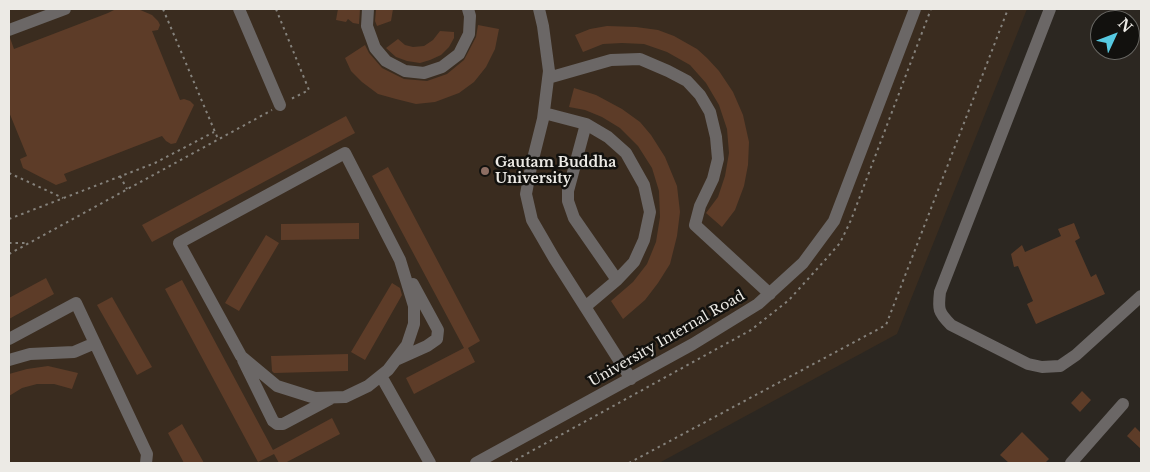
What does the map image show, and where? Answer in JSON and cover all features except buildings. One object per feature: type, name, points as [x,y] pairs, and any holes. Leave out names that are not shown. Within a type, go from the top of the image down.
[{"type":"street","points":[[9,30],[65,9]]},
{"type":"street","points":[[239,9],[280,105]]},
{"type":"street","points":[[368,9],[367,26],[375,48],[386,61],[405,71],[424,73],[442,68],[459,54],[469,34],[470,16],[468,9]]},
{"type":"street","points":[[539,9],[549,71],[544,114],[526,194],[532,220],[630,379]]},
{"type":"street","name":"University Internal Road","points":[[476,463],[693,344],[758,304],[803,264],[834,221],[915,9]]},
{"type":"street","points":[[1050,9],[940,292],[938,306],[951,325],[1028,364],[1042,367],[1060,366],[1076,355],[1141,296]]},
{"type":"street","points":[[548,78],[610,60],[640,59],[687,81],[700,94],[710,112],[716,137],[718,159],[712,179],[700,206],[695,225],[770,294]]},
{"type":"street","points":[[544,114],[586,124],[608,137],[626,153],[644,185],[650,212],[644,240],[634,262],[617,280],[585,307]]},
{"type":"street","points":[[586,124],[568,191],[568,201],[574,218],[617,280]]},
{"type":"street","points":[[332,398],[283,424],[273,421],[241,356],[179,243],[345,153],[438,330],[437,339],[427,346],[395,360]]},
{"type":"street","points":[[241,356],[277,386],[315,398],[345,397],[368,386],[388,370],[407,345],[414,324],[414,306],[400,260]]},
{"type":"street","points":[[9,340],[76,304],[147,454],[146,463]]},
{"type":"street","points":[[9,360],[30,354],[74,352],[95,343]]},
{"type":"street","points":[[381,376],[430,463]]},
{"type":"street","points":[[1074,462],[1123,404]]},
{"type":"path","points":[[163,9],[218,139]]},
{"type":"path","points":[[9,254],[309,90],[276,9]]},
{"type":"path","points":[[629,463],[886,325],[1008,9]]},
{"type":"path","points":[[9,219],[155,162],[214,132]]},
{"type":"path","points":[[9,173],[63,198]]},
{"type":"path","points":[[120,176],[127,189]]},
{"type":"path","points":[[9,243],[28,244]]},
{"type":"shaded area","name":"Gautam Buddha University","points":[[9,9],[1027,9],[897,334],[659,463],[9,463]]},
{"type":"place","name":"Gautam Buddha University","points":[[485,171]]}]
